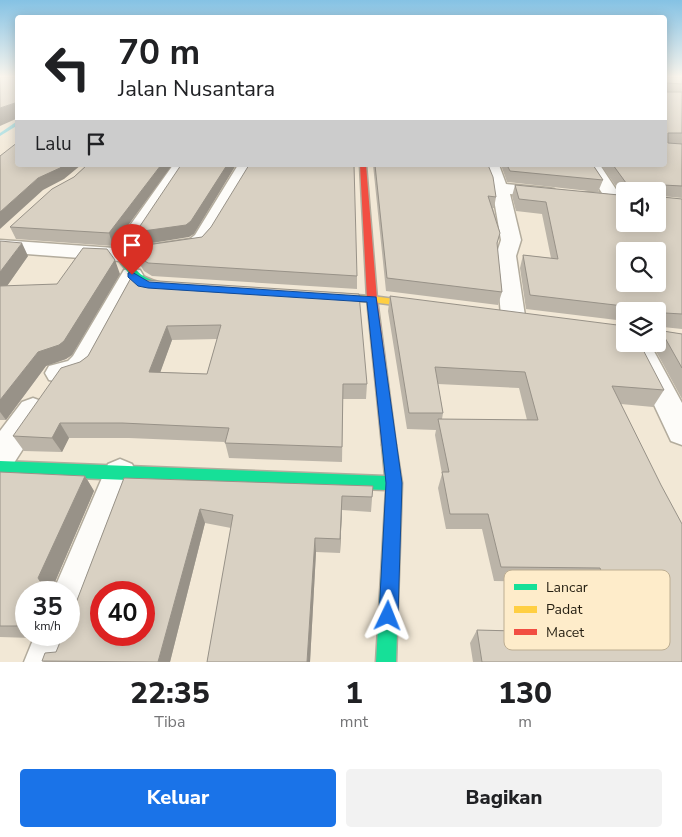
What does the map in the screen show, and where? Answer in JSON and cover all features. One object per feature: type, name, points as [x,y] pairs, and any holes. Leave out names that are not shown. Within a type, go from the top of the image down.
[{"type":"street","points":[[0,456],[58,374],[77,368],[83,363],[126,265],[180,167]]},
{"type":"street","points":[[0,246],[126,265],[196,244],[202,239],[245,167]]},
{"type":"street","points":[[363,167],[372,299],[394,483],[386,662]]},
{"type":"street","points":[[492,167],[500,188],[511,240],[506,256],[513,316]]},
{"type":"street","points":[[594,167],[616,195]]},
{"type":"street","points":[[500,188],[616,200]]},
{"type":"street","points":[[0,242],[14,228]]},
{"type":"street","points":[[126,265],[142,283],[178,288]]},
{"type":"street","points":[[314,296],[372,299],[438,307]]},
{"type":"street","points":[[641,352],[682,432]]},
{"type":"street","points":[[0,468],[394,483]]},
{"type":"street","points":[[78,581],[120,474]]},
{"type":"street","points":[[46,662],[53,646]]},
{"type":"building","points":[[667,108],[682,108],[682,133],[668,133],[668,143],[682,144],[682,186],[666,185],[666,182],[625,182],[614,167],[667,167]]},
{"type":"building","points":[[15,144],[15,167],[61,167],[38,178],[0,212],[0,156]]},
{"type":"building","points":[[85,167],[159,167],[109,233],[10,227],[52,189],[74,177]]},
{"type":"building","points":[[180,167],[226,167],[191,221],[186,225],[136,232]]},
{"type":"building","points":[[248,167],[354,167],[357,276],[148,263],[140,258],[133,247],[202,237],[211,227]]},
{"type":"building","points":[[375,167],[489,167],[493,177],[496,197],[488,196],[500,233],[497,243],[502,292],[387,278]]},
{"type":"building","points":[[508,167],[594,167],[603,180],[510,171]]},
{"type":"building","points":[[515,185],[616,195],[616,232],[666,232],[666,197],[682,199],[682,314],[666,313],[666,302],[616,302],[616,305],[530,295],[523,255],[558,259],[546,202],[519,199]]},
{"type":"building","points":[[0,241],[22,243],[0,272]]},
{"type":"building","points":[[83,248],[107,249],[115,260],[64,341],[59,345],[38,352],[0,400],[0,286],[57,284]]},
{"type":"building","points":[[132,276],[143,280],[359,294],[367,384],[343,384],[342,447],[225,443],[229,428],[122,423],[60,423],[52,438],[13,436],[61,368],[80,362],[88,356]],"holes":[[[221,325],[207,374],[149,372],[167,326]]]},
{"type":"building","points":[[390,296],[616,325],[616,352],[644,352],[664,390],[612,386],[682,524],[682,662],[482,662],[477,630],[504,631],[504,650],[670,650],[670,570],[501,567],[488,514],[450,514],[442,472],[449,472],[438,419],[538,420],[525,372],[435,367],[443,413],[409,413]]},
{"type":"building","points":[[666,331],[682,334],[682,368],[666,340]]},
{"type":"building","points":[[0,472],[85,476],[38,578],[40,581],[15,581],[15,626],[0,626]]},
{"type":"building","points":[[124,478],[373,486],[372,497],[342,496],[340,539],[315,538],[307,662],[207,662],[233,515],[200,509],[158,662],[42,661],[45,653],[56,652],[58,646],[80,646],[80,592]]},
{"type":"waterway","points":[[0,135],[15,125]]},
{"type":"traffic: fast","points":[[120,255],[138,278],[149,284],[166,287]]},
{"type":"traffic: fast","points":[[386,662],[394,483],[389,445]]},
{"type":"traffic: fast","points":[[0,468],[394,483]]},
{"type":"traffic: slow","points":[[321,296],[372,299],[425,306]]},
{"type":"traffic: jam","points":[[363,167],[372,299],[389,445]]},
{"type":"route","points":[[132,275],[148,285],[372,299],[394,483],[388,616]]}]
